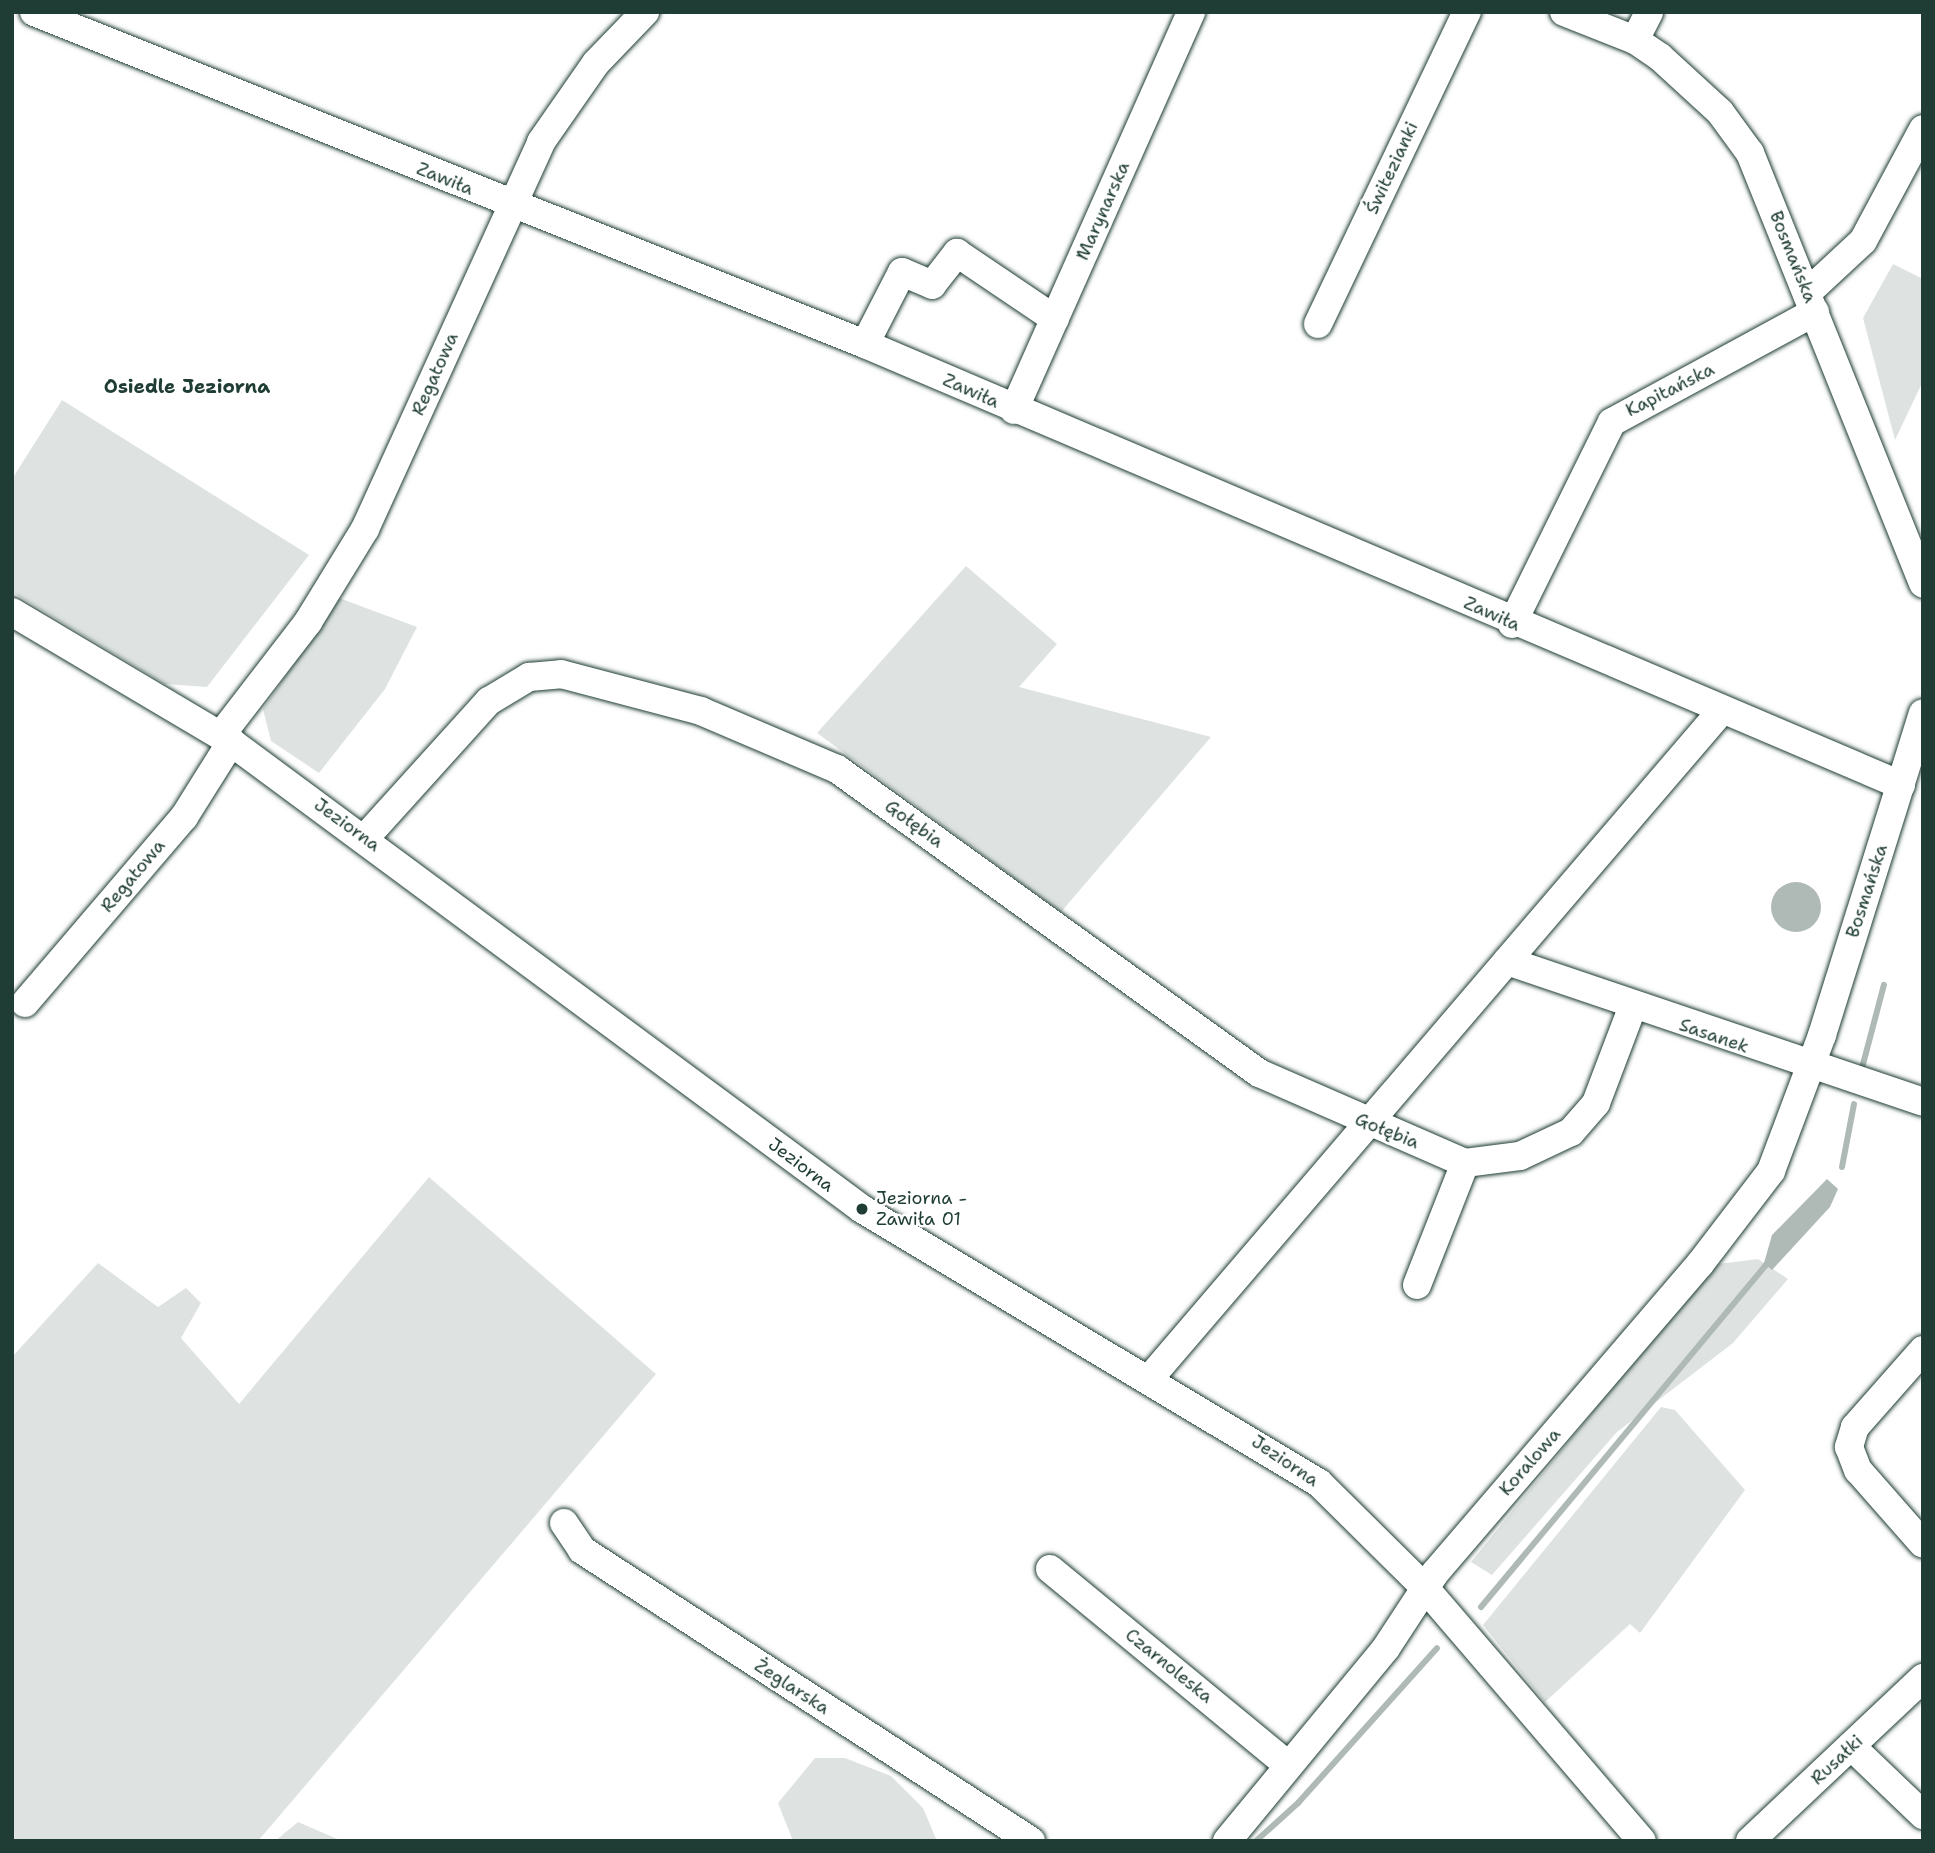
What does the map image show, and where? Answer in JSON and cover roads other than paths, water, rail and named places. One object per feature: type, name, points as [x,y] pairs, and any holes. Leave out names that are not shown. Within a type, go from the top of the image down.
[{"type":"street","name":"Zawiła","points":[[34,12],[510,206],[865,344],[1512,624],[1901,785]]},
{"type":"street","name":"Regatowa","points":[[25,1003],[184,817],[226,738],[308,622],[365,529],[510,206],[566,104],[645,12]]},
{"type":"street","name":"Marynarska","points":[[1014,410],[1191,12]]},
{"type":"street","name":"Świtezianki","points":[[1318,324],[1467,12]]},
{"type":"street","name":"Bosmańska","points":[[1564,12],[1635,40],[1688,80],[1736,131],[1811,302],[1923,584]]},
{"type":"street","points":[[1635,40],[1649,12]]},
{"type":"street","name":"Kapitańska","points":[[1512,624],[1612,422],[1811,302],[1863,241],[1923,129]]},
{"type":"street","points":[[865,344],[902,272],[932,285],[957,253],[1055,319]]},
{"type":"street","name":"Jeziorna","points":[[12,612],[226,738],[365,838],[862,1209],[1150,1378],[1319,1483],[1425,1588],[1642,1841]]},
{"type":"street","name":"Gołębia","points":[[365,838],[510,685],[561,674],[673,702],[837,769],[1224,1052],[1308,1099],[1465,1163],[1520,1156],[1571,1132],[1596,1103],[1632,1008]]},
{"type":"street","points":[[1150,1378],[1371,1124],[1722,710]]},
{"type":"street","name":"Bosmańska","points":[[1810,1069],[1923,713]]},
{"type":"street","name":"Sasanek","points":[[1507,961],[1632,1008],[1810,1069],[1923,1102]]},
{"type":"street","name":"Koralowa","points":[[1227,1841],[1386,1648],[1425,1588],[1756,1194],[1810,1069]]},
{"type":"street","points":[[1417,1285],[1465,1163]]},
{"type":"street","points":[[1923,1350],[1855,1427],[1849,1447],[1858,1470],[1923,1544]]},
{"type":"street","name":"Żeglarska","points":[[564,1523],[582,1550],[1031,1841]]},
{"type":"street","name":"Czarnoleska","points":[[1050,1569],[1288,1765]]},
{"type":"street","name":"Rusałki","points":[[1750,1841],[1923,1678]]},
{"type":"street","points":[[1852,1746],[1923,1815]]},
{"type":"waterway","points":[[1862,1068],[1884,985]]},
{"type":"waterway","points":[[1842,1167],[1854,1104]]},
{"type":"waterway","points":[[1481,1607],[1771,1259]]},
{"type":"waterway","points":[[1256,1841],[1298,1803],[1437,1648]]},
{"type":"place","name":"Jeziorna - Zawiła 01","points":[[862,1209]]},
{"type":"district","name":"Osiedle Jeziorna","points":[[187,387]]}]
